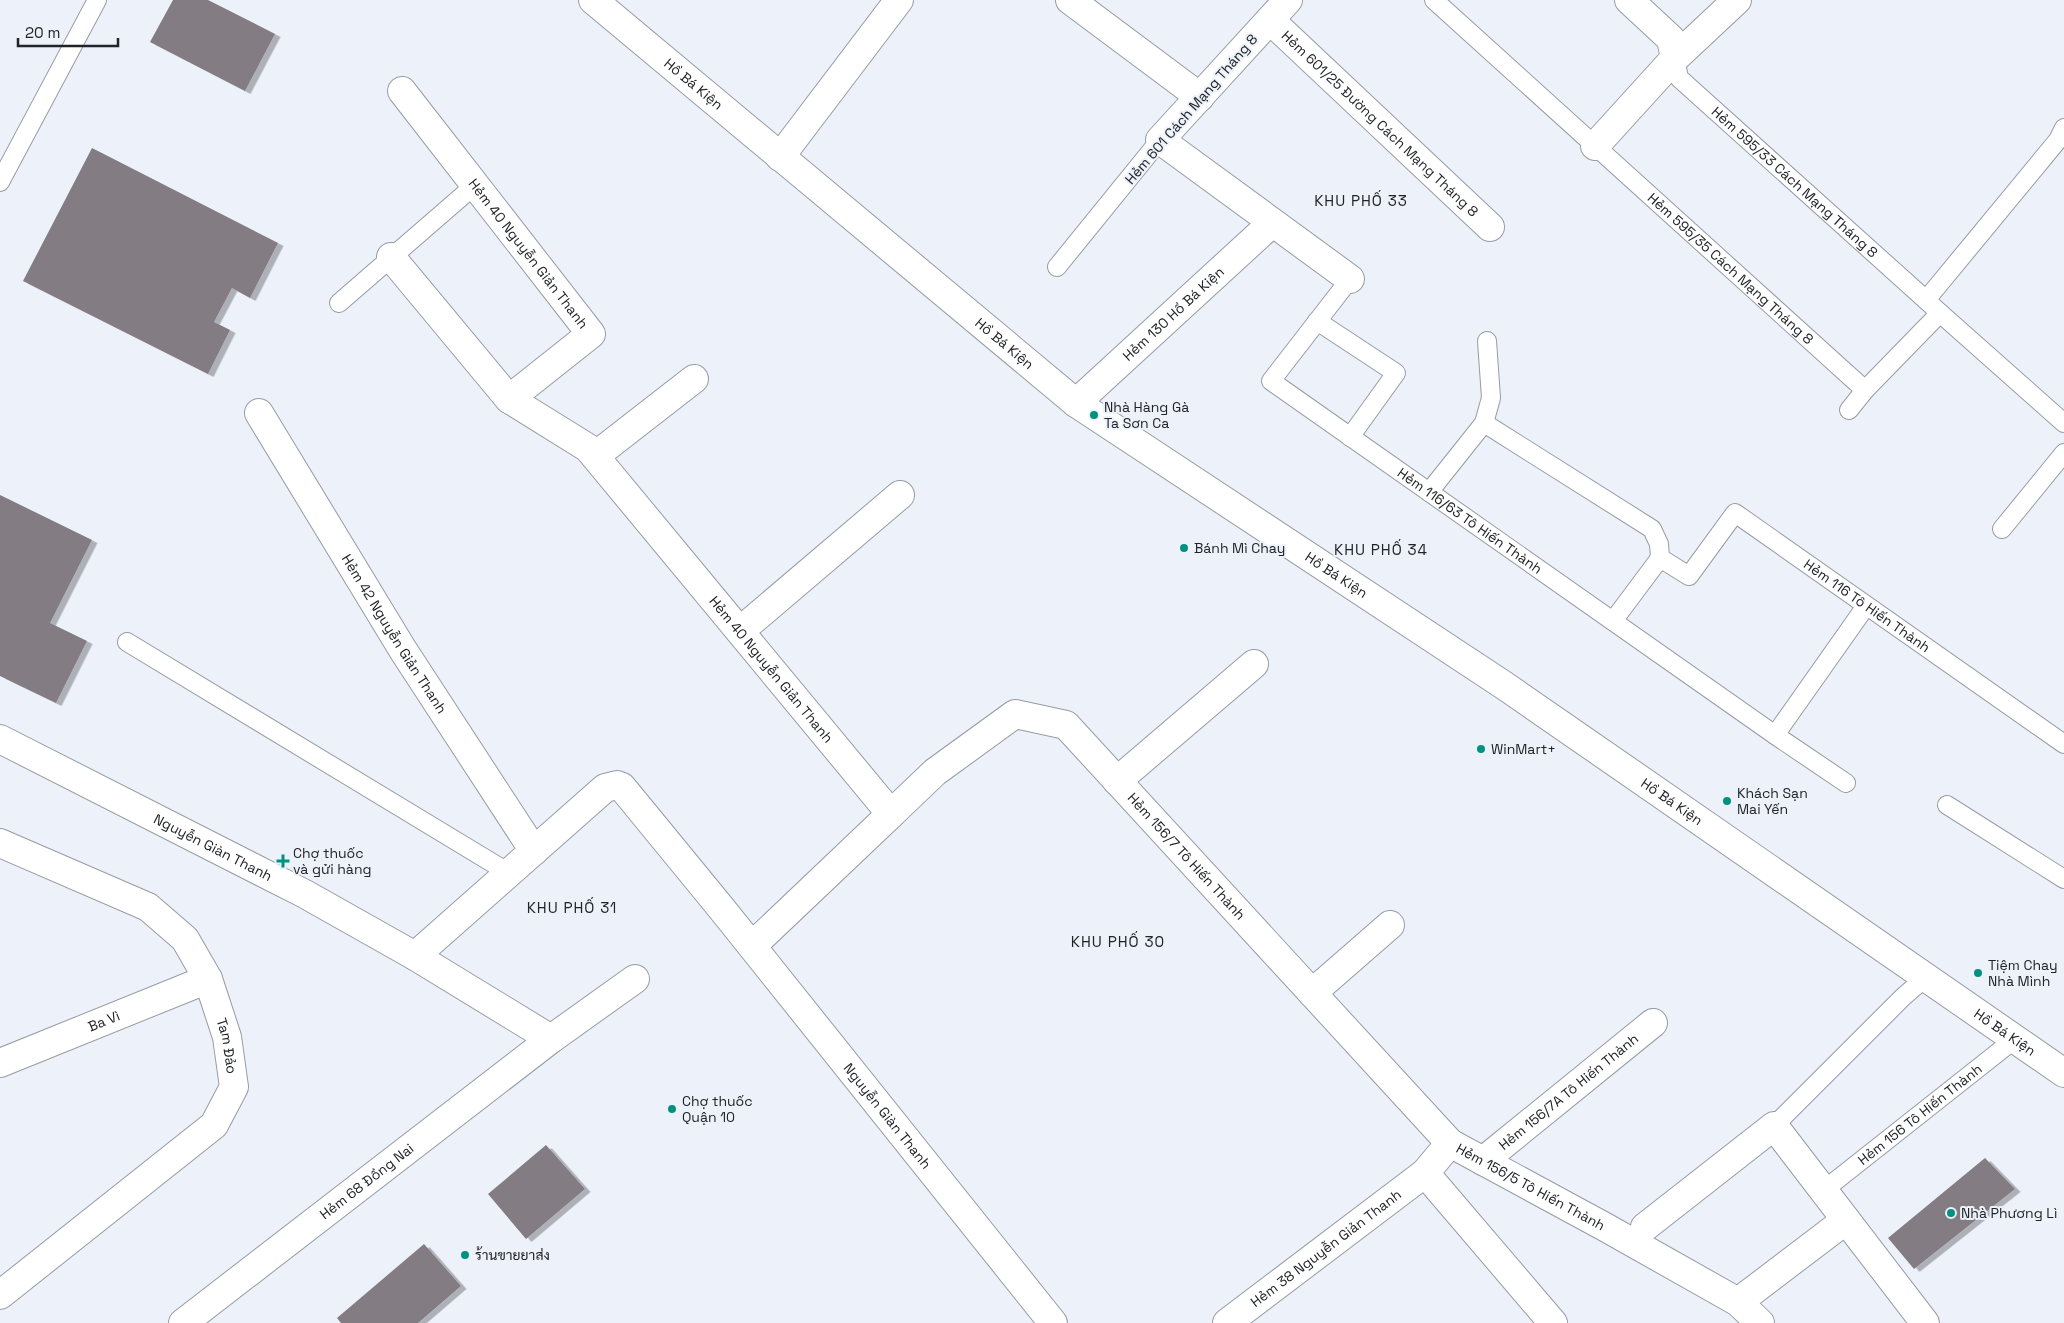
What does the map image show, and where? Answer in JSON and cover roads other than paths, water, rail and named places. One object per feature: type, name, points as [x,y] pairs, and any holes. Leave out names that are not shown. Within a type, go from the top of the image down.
[{"type":"street","name":"Hồ Bá Kiện","points":[[592,0],[1076,403],[1505,686],[2064,1073]]},
{"type":"street","points":[[780,157],[899,0]]},
{"type":"street","points":[[1070,0],[1200,97]]},
{"type":"street","name":"Hẻm 601 Cách Mạng Tháng 8","points":[[1160,140],[1288,0]]},
{"type":"street","points":[[1629,0],[1671,39],[1675,58]]},
{"type":"street","points":[[1595,146],[1675,58],[1737,0]]},
{"type":"street","name":"Hẻm 601/25 Đường Cách Mạng Tháng 8","points":[[1270,20],[1490,227]]},
{"type":"street","name":"Hẻm 40 Nguyễn Giản Thanh","points":[[402,91],[591,334],[508,399]]},
{"type":"street","points":[[1160,140],[1350,279]]},
{"type":"street","name":"Hẻm 130 Hồ Bá Kiện","points":[[1076,403],[1272,223]]},
{"type":"street","name":"Hẻm 40 Nguyễn Giản Thanh","points":[[391,257],[508,399],[588,448],[891,814]]},
{"type":"street","points":[[595,456],[694,380]]},
{"type":"street","name":"Hẻm 42 Nguyễn Giản Thanh","points":[[259,413],[404,650],[534,851]]},
{"type":"street","points":[[740,631],[900,496]]},
{"type":"street","points":[[1117,781],[1254,664]]},
{"type":"street","name":"Hẻm 156/7 Tô Hiến Thành","points":[[891,814],[935,772],[1015,714],[1066,725],[1450,1143]]},
{"type":"street","name":"Nguyễn Giàn Thanh","points":[[0,739],[305,894],[415,956],[552,1039]]},
{"type":"street","name":"Nguyễn Giàn Thanh","points":[[534,851],[605,788],[616,785],[626,791],[1053,1323]]},
{"type":"street","points":[[752,946],[891,814]]},
{"type":"street","name":"Tam Đảo","points":[[0,843],[148,907],[185,939],[208,979],[227,1038],[234,1087],[214,1125],[0,1295]]},
{"type":"street","points":[[415,956],[534,851]]},
{"type":"street","points":[[1312,993],[1390,925]]},
{"type":"street","name":"Ba Vì","points":[[0,1064],[208,979]]},
{"type":"street","name":"Hẻm 68 Đồng Nai","points":[[183,1323],[552,1039],[635,979]]},
{"type":"street","name":"Hẻm 156/7A Tô Hiến Thành","points":[[1483,1161],[1653,1023]]},
{"type":"street","points":[[1646,1228],[1774,1126],[1925,1323]]},
{"type":"street","name":"Hẻm 156/5 Tô Hiến Thành","points":[[1424,1173],[1450,1143],[1738,1302],[1760,1323]]},
{"type":"street","points":[[1424,1173],[1553,1323]]},
{"type":"street","name":"Hẻm 38 Nguyễn Giản Thanh","points":[[1227,1323],[1424,1173]]},
{"type":"street","points":[[1738,1302],[1846,1220]]},
{"type":"lane","points":[[0,182],[97,0]]},
{"type":"lane","name":"Hẻm 595/35 Cách Mạng Tháng 8","points":[[1434,0],[1865,390]]},
{"type":"lane","name":"Hẻm 595/33 Cách Mạng Tháng 8","points":[[1675,58],[1679,78],[2064,423]]},
{"type":"lane","points":[[1926,300],[2058,140],[2064,128]]},
{"type":"lane","name":"Hẻm 601 Cách Mạng Tháng 8","points":[[1057,268],[1160,140]]},
{"type":"lane","points":[[339,303],[475,185]]},
{"type":"lane","name":"Hẻm 116/63 Tô Hiến Thành","points":[[1350,279],[1271,381],[1846,783]]},
{"type":"lane","points":[[1849,410],[1865,390],[1940,313]]},
{"type":"lane","points":[[1317,321],[1396,373],[1350,437]]},
{"type":"lane","points":[[1429,492],[1484,423],[1491,398],[1487,341]]},
{"type":"lane","points":[[1484,423],[1652,529],[1659,544],[1660,558],[1613,621]]},
{"type":"lane","points":[[2002,529],[2064,454]]},
{"type":"lane","name":"Hẻm 116 Tô Hiến Thành","points":[[1660,558],[1689,576],[1735,513],[2064,744]]},
{"type":"lane","points":[[1775,735],[1866,606]]},
{"type":"lane","points":[[127,642],[509,873]]},
{"type":"lane","points":[[1947,805],[2064,879]]},
{"type":"lane","points":[[1774,1126],[1903,997],[1926,977]]},
{"type":"lane","name":"Hẻm 156 Tô Hiến Thành","points":[[1824,1190],[2015,1039]]},
{"type":"place","name":"Nhà Hàng Gà Ta Sơn Ca","points":[[1094,415]]},
{"type":"place","name":"Bánh Mì Chay","points":[[1184,548]]},
{"type":"place","name":"WinMart+","points":[[1481,749]]},
{"type":"place","name":"Khách Sạn Mai Yến","points":[[1727,801]]},
{"type":"place","name":"Chợ thuốc và gửi hàng","points":[[283,861]]},
{"type":"place","name":"Tiệm Chay Nhà Mình","points":[[1978,973]]},
{"type":"place","name":"Chợ thuốc Quận 10","points":[[672,1109]]},
{"type":"place","name":"Nhà Phương Lì","points":[[1951,1213]]},
{"type":"place","name":"ร้านขายยาส่ง","points":[[465,1255]]},
{"type":"district","name":"KHU PHỐ 33","points":[[1361,200]]},
{"type":"district","name":"KHU PHỐ 34","points":[[1381,549]]},
{"type":"district","name":"KHU PHỐ 31","points":[[572,907]]},
{"type":"district","name":"KHU PHỐ 30","points":[[1118,941]]}]
